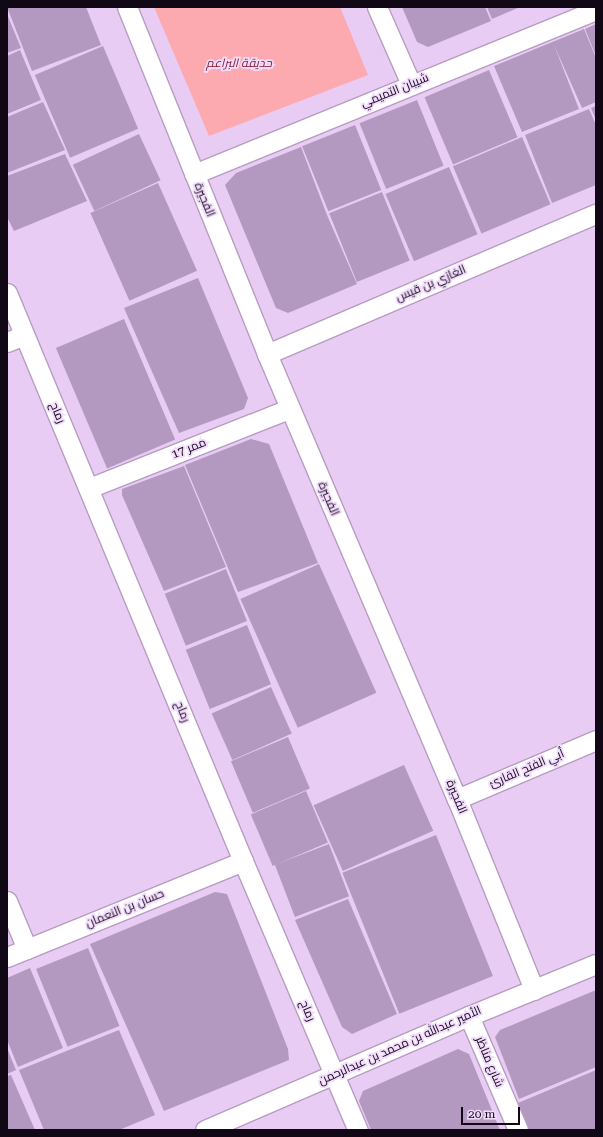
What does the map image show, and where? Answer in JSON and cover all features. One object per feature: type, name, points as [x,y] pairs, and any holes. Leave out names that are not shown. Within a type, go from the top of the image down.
[{"type":"street","name":"الفجيرة","points":[[127,7],[289,409],[457,799],[534,990]]},
{"type":"street","points":[[377,7],[411,84]]},
{"type":"street","name":"شيبان التميمي","points":[[194,174],[411,84],[596,10]]},
{"type":"street","name":"الغازي بن قيس","points":[[267,354],[596,214]]},
{"type":"street","name":"رماح","points":[[7,293],[16,339],[89,488],[243,861],[358,1130]]},
{"type":"street","name":"ممر 17","points":[[89,488],[289,409]]},
{"type":"street","name":"أبي الفتح القارئ","points":[[457,799],[596,740]]},
{"type":"street","name":"حسان بن النعمان","points":[[7,957],[243,861]]},
{"type":"street","points":[[7,901],[27,949]]},
{"type":"street","name":"الأمير عبدالله بن محمد بن عبدالرحمن","points":[[205,1130],[469,1016],[596,964]]},
{"type":"street","name":"شارع مناظر","points":[[469,1016],[518,1130]]},
{"type":"green space","name":"حديقة البراعم","points":[[154,7],[340,7],[368,75],[209,136]]},
{"type":"building","points":[[7,7],[86,7],[101,45],[32,71]]},
{"type":"building","points":[[402,7],[485,7],[491,21],[428,47],[417,42]]},
{"type":"building","points":[[487,7],[520,7],[492,19]]},
{"type":"building","points":[[7,14],[21,48],[7,53]]},
{"type":"building","points":[[596,24],[596,56],[585,29]]},
{"type":"building","points":[[584,29],[596,58],[596,102],[582,108],[554,45],[579,109],[522,132],[494,66]]},
{"type":"building","points":[[103,46],[138,129],[70,158],[35,75]]},
{"type":"building","points":[[20,50],[41,100],[7,114],[7,56]]},
{"type":"building","points":[[489,70],[518,137],[453,165],[425,97]]},
{"type":"building","points":[[417,100],[444,166],[386,189],[360,123]]},
{"type":"building","points":[[43,102],[65,150],[7,173],[7,117]]},
{"type":"building","points":[[596,106],[596,120],[591,108]]},
{"type":"building","points":[[589,109],[596,125],[596,185],[552,203],[525,135]]},
{"type":"building","points":[[355,125],[381,190],[328,211],[302,146]]},
{"type":"building","points":[[139,134],[161,180],[94,211],[73,165]]},
{"type":"building","points":[[522,137],[551,204],[481,234],[453,166]]},
{"type":"building","points":[[301,147],[327,215],[357,284],[288,313],[276,308],[225,185],[236,173]]},
{"type":"building","points":[[65,154],[87,201],[14,231],[7,217],[7,176]]},
{"type":"building","points":[[449,167],[478,234],[414,261],[385,194]]},
{"type":"building","points":[[158,183],[197,271],[129,301],[90,213]]},
{"type":"building","points":[[382,192],[410,261],[357,282],[329,213]]},
{"type":"building","points":[[198,278],[248,398],[244,409],[179,433],[124,308]]},
{"type":"building","points":[[124,319],[175,440],[107,469],[56,348]]},
{"type":"building","points":[[251,439],[269,444],[318,563],[238,592],[185,465]]},
{"type":"building","points":[[184,466],[226,567],[164,591],[122,495],[122,489]]},
{"type":"building","points":[[319,564],[376,693],[298,728],[240,599]]},
{"type":"building","points":[[226,569],[247,621],[186,646],[165,594]]},
{"type":"building","points":[[247,625],[271,684],[210,709],[186,650]]},
{"type":"building","points":[[271,687],[292,734],[232,760],[212,713]]},
{"type":"building","points":[[288,737],[310,789],[253,813],[231,761]]},
{"type":"building","points":[[404,765],[433,831],[343,871],[314,805]]},
{"type":"building","points":[[306,791],[328,843],[273,866],[251,814]]},
{"type":"building","points":[[436,835],[493,976],[399,1014],[342,873]]},
{"type":"building","points":[[329,844],[349,896],[295,917],[275,865]]},
{"type":"building","points":[[215,892],[227,894],[288,1049],[289,1060],[164,1111],[90,944]]},
{"type":"building","points":[[348,899],[397,1014],[352,1034],[342,1027],[295,920]]},
{"type":"building","points":[[88,948],[119,1026],[68,1047],[36,969]]},
{"type":"building","points":[[30,968],[63,1048],[18,1067],[7,1040],[7,978]]},
{"type":"building","points":[[596,990],[596,1067],[519,1099],[495,1037],[500,1030]]},
{"type":"building","points":[[119,1030],[155,1115],[119,1130],[44,1130],[19,1070]]},
{"type":"building","points":[[7,1048],[16,1070],[7,1074]]},
{"type":"building","points":[[458,1049],[469,1054],[500,1130],[371,1130],[359,1101],[363,1091]]},
{"type":"building","points":[[596,1070],[596,1130],[529,1130],[518,1103]]},
{"type":"building","points":[[11,1075],[35,1130],[7,1130],[7,1076]]}]
